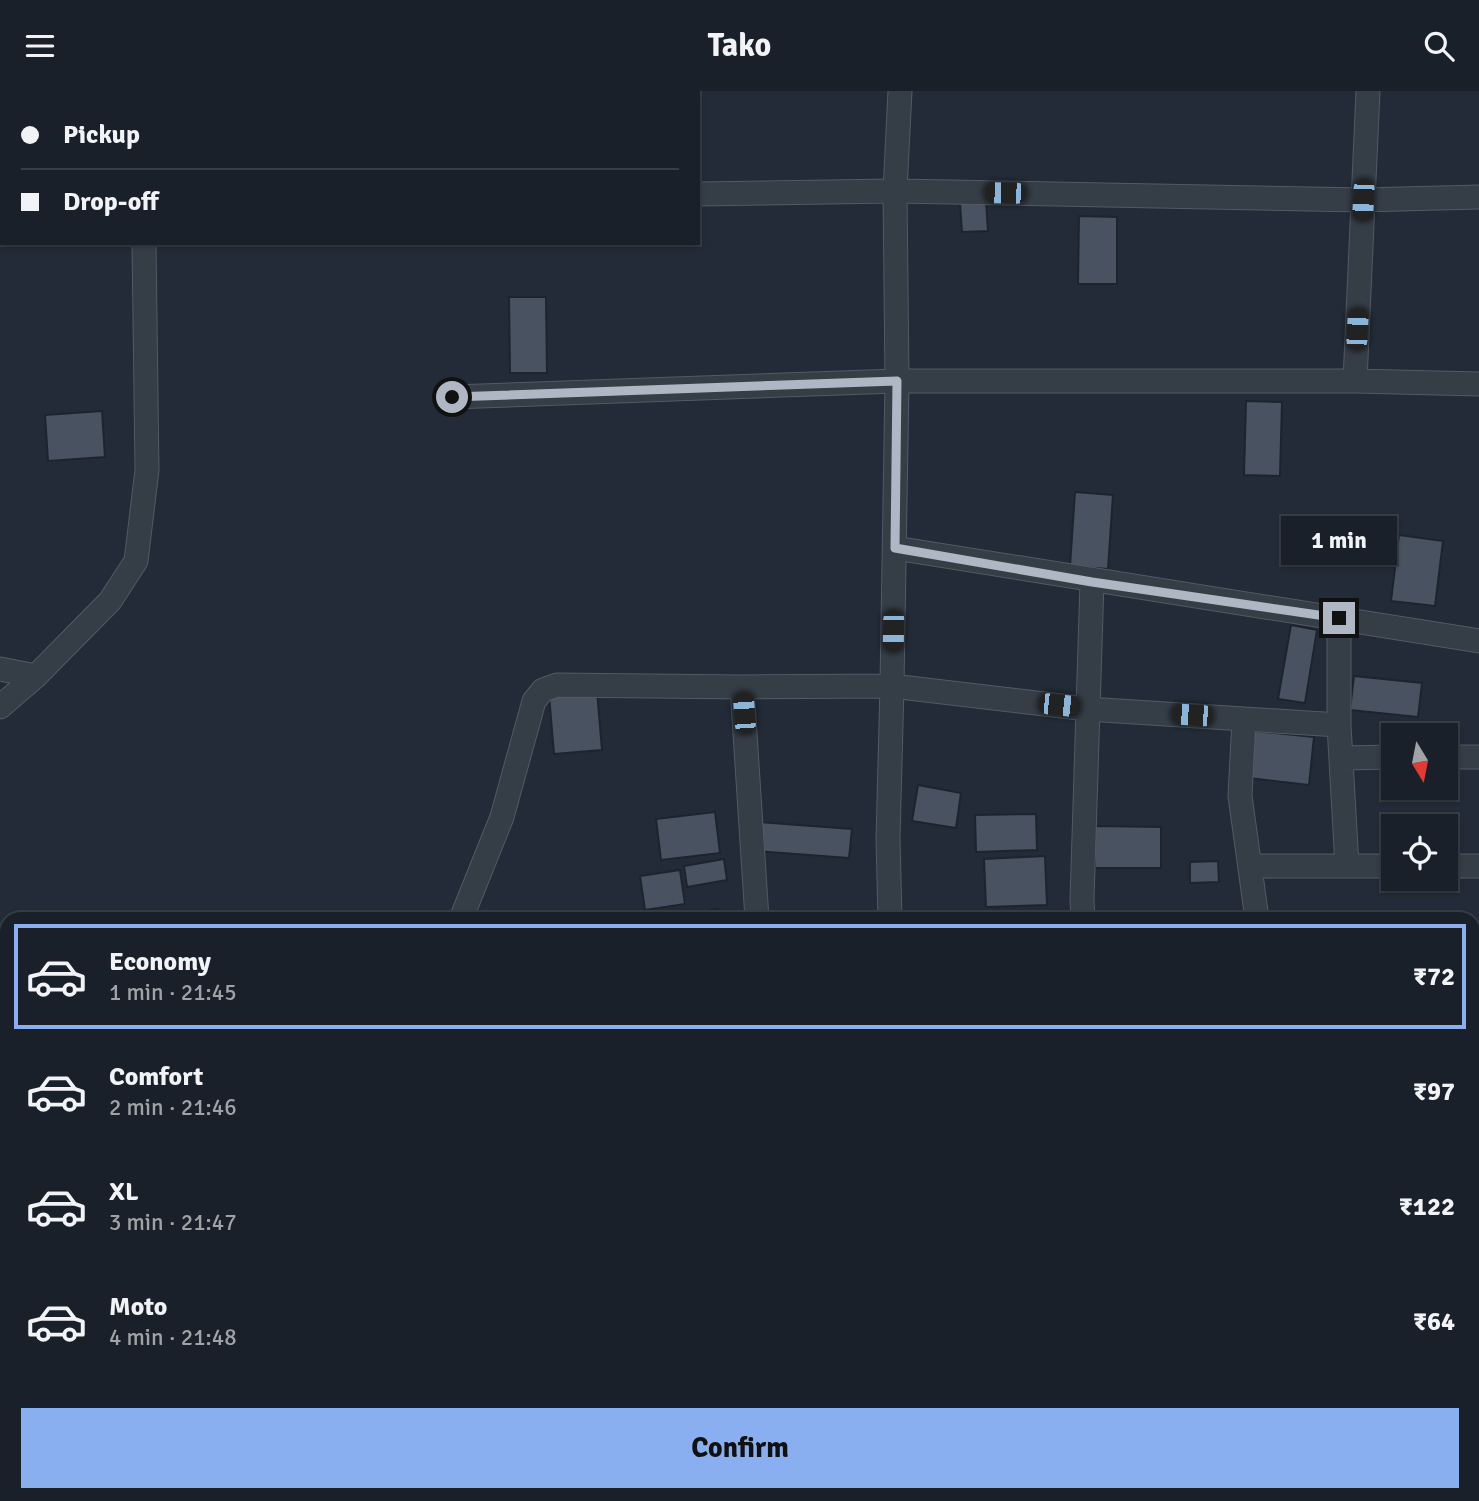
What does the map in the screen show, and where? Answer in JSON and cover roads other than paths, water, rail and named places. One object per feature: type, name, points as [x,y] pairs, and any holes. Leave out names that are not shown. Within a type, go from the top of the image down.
[{"type":"street","points":[[890,912],[888,839],[897,381],[895,191],[900,91]]},
{"type":"street","points":[[1354,381],[1368,91]]},
{"type":"street","points":[[700,194],[895,191],[1363,200],[1479,197]]},
{"type":"street","points":[[0,707],[36,676],[110,601],[136,561],[147,470],[144,245]]},
{"type":"street","points":[[452,397],[897,381],[1354,381],[1479,384]]},
{"type":"street","points":[[895,548],[1092,582],[1479,641]]},
{"type":"street","points":[[1083,912],[1092,582]]},
{"type":"street","points":[[1339,618],[1339,725],[1347,866]]},
{"type":"street","points":[[0,669],[36,676]]},
{"type":"street","points":[[464,912],[502,817],[534,701],[543,690],[557,685],[892,686],[1087,709],[1339,725]]},
{"type":"street","points":[[742,687],[757,912]]},
{"type":"street","points":[[1244,719],[1240,796],[1256,912]]},
{"type":"street","points":[[1341,758],[1381,757]]},
{"type":"street","points":[[1458,757],[1479,757]]},
{"type":"street","points":[[1250,866],[1381,866]]},
{"type":"street","points":[[1458,866],[1479,866]]}]
